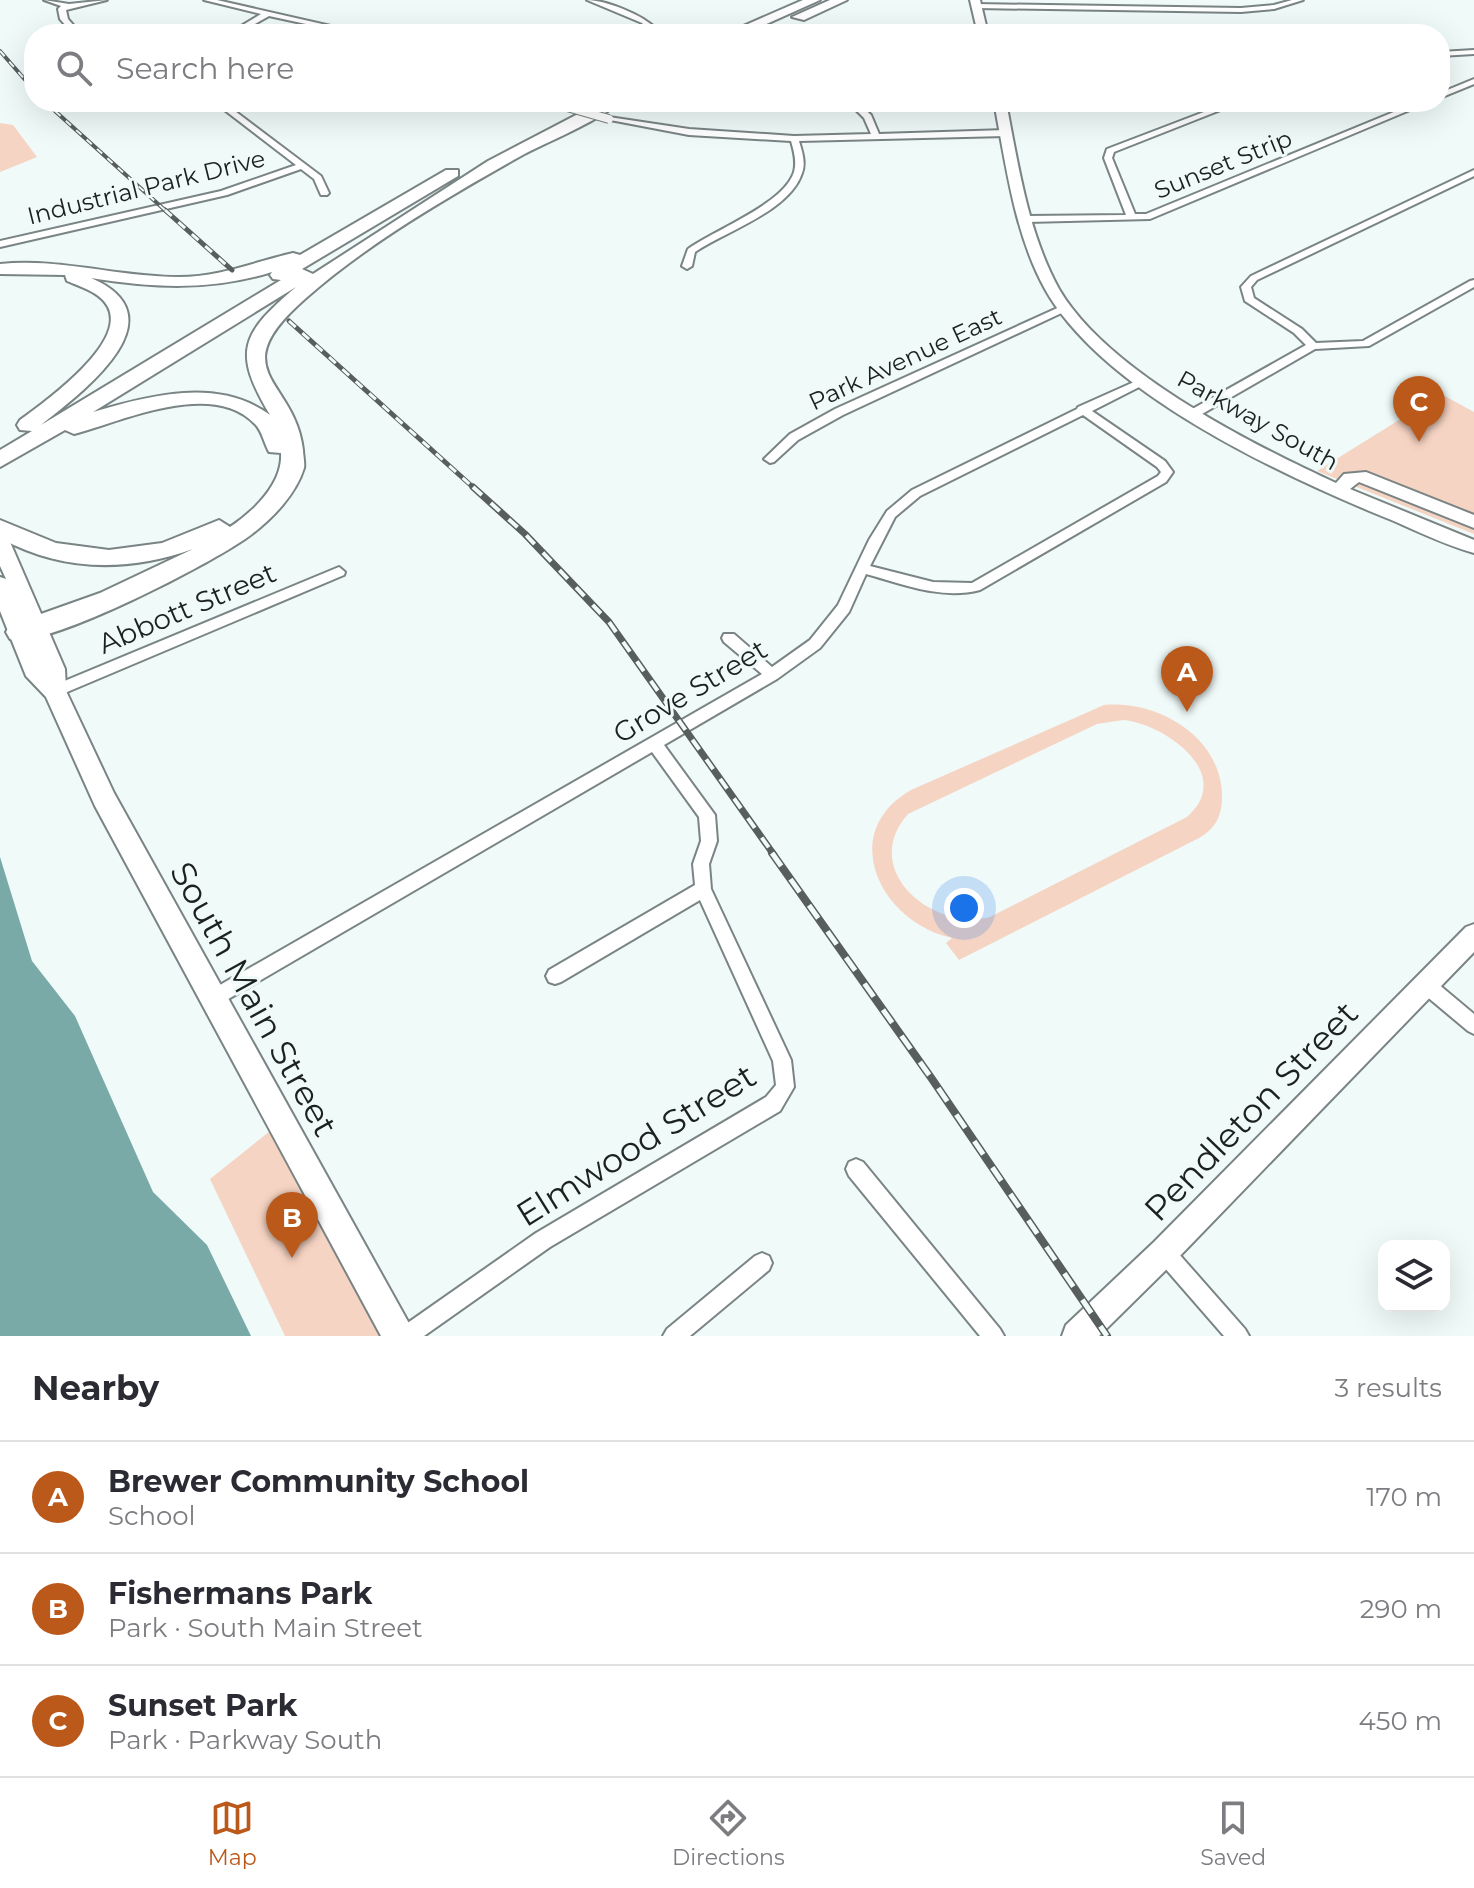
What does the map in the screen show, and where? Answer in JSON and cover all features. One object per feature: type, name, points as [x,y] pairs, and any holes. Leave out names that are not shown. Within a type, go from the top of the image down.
[{"type":"highway","points":[[748,24],[792,0]]},
{"type":"highway","points":[[754,24],[814,0]]},
{"type":"highway","points":[[783,24],[841,0]]},
{"type":"highway","points":[[0,269],[58,267],[166,282],[213,280],[287,260],[386,211],[567,112]]},
{"type":"highway","points":[[7,454],[287,284],[508,157],[593,112]]},
{"type":"highway","points":[[26,626],[205,554],[257,520],[283,488],[293,457],[289,431],[257,372],[255,355],[264,331],[283,308],[324,275],[508,157]]},
{"type":"highway","points":[[7,454],[386,211]]},
{"type":"highway","points":[[0,275],[50,274],[84,281],[112,298],[119,309],[121,321],[112,347],[90,375],[7,454]]},
{"type":"highway","points":[[7,454],[127,408],[183,399],[225,402],[257,415],[269,427],[276,442],[272,473],[245,511],[198,545],[26,626]]},
{"type":"highway","points":[[0,528],[32,546],[59,554],[125,557],[189,542],[213,532],[245,511]]},
{"type":"main road","points":[[976,3],[981,24]]},
{"type":"main road","name":"Parkway South","points":[[1002,112],[1027,219],[1045,275],[1064,308],[1105,351],[1191,415],[1338,492],[1474,547]]},
{"type":"main road","points":[[1338,492],[1350,478],[1360,476],[1474,522]]},
{"type":"main road","name":"South Main Street","points":[[0,542],[26,626],[37,676],[55,691],[104,799],[399,1336]]},
{"type":"main road","name":"South Main Street","points":[[0,585],[26,626]]},
{"type":"main road","name":"Pendleton Street","points":[[1077,1336],[1164,1252],[1474,935]]},
{"type":"street","points":[[47,0],[66,6],[104,0]]},
{"type":"street","points":[[207,0],[317,24]]},
{"type":"street","points":[[590,0],[648,24]]},
{"type":"street","points":[[976,3],[1241,10],[1274,7],[1300,0]]},
{"type":"street","points":[[66,6],[62,9],[62,16],[69,24]]},
{"type":"street","points":[[249,24],[268,13]]},
{"type":"street","points":[[1450,54],[1470,53],[1474,61]]},
{"type":"street","points":[[1450,92],[1474,81]]},
{"type":"street","points":[[231,112],[318,178],[324,193]]},
{"type":"street","points":[[584,112],[696,133],[794,139],[1006,133]]},
{"type":"street","points":[[863,112],[875,135]]},
{"type":"street","points":[[1131,216],[1108,158],[1110,151],[1211,112]]},
{"type":"street","name":"Sunset Strip","points":[[1027,219],[1147,217],[1401,112]]},
{"type":"street","points":[[687,266],[691,251],[769,205],[790,186],[799,165],[794,139]]},
{"type":"street","name":"Industrial Park Drive","points":[[0,244],[224,193],[302,166]]},
{"type":"street","points":[[1313,346],[1298,331],[1249,299],[1246,287],[1254,278],[1471,177]]},
{"type":"street","points":[[1191,415],[1313,346],[1365,344],[1474,283]]},
{"type":"street","name":"Park Avenue East","points":[[770,459],[794,437],[839,412],[1064,308]]},
{"type":"street","name":"Grove Street","points":[[212,999],[772,675],[815,644],[844,608],[861,568],[891,514],[916,493],[1143,381]]},
{"type":"street","points":[[861,568],[944,589],[960,591],[975,587],[1162,479],[1167,472],[1161,464],[1082,409]]},
{"type":"street","name":"Abbott Street","points":[[55,691],[339,572]]},
{"type":"street","points":[[729,638],[772,675]]},
{"type":"street","name":"Elmwood Street","points":[[406,1336],[543,1240],[773,1104],[785,1087],[782,1060],[703,889],[701,864],[709,841],[707,815],[655,744]]},
{"type":"street","points":[[555,976],[703,889]]},
{"type":"street","points":[[1425,984],[1474,1025]]},
{"type":"street","points":[[856,1169],[993,1336]]},
{"type":"street","points":[[1164,1252],[1238,1336]]},
{"type":"street","points":[[674,1336],[762,1263]]},
{"type":"shaded area","points":[[0,123],[13,125],[37,157],[0,172]]},
{"type":"shaded area","points":[[1441,394],[1474,412],[1474,534],[1317,471]]},
{"type":"shaded area","points":[[1104,705],[1125,705],[1166,716],[1200,741],[1212,757],[1222,798],[1216,821],[1199,838],[959,960],[946,943],[952,938],[927,929],[905,915],[888,896],[877,874],[872,852],[876,829],[888,808],[911,790]],"holes":[[[1123,720],[1140,724],[1175,741],[1199,768],[1204,784],[1200,801],[1187,817],[990,917],[968,919],[945,915],[925,905],[908,891],[897,874],[892,855],[895,835],[908,814],[1097,724]]]},
{"type":"shaded area","points":[[270,1131],[380,1336],[285,1336],[210,1179]]},
{"type":"water","points":[[0,857],[32,961],[75,1016],[153,1192],[207,1245],[251,1336],[0,1336]]},
{"type":"railway","points":[[0,51],[24,79]]},
{"type":"railway","points":[[56,112],[167,212]]},
{"type":"railway","points":[[165,210],[232,270]]},
{"type":"railway","points":[[289,321],[475,489]]},
{"type":"railway","points":[[473,487],[525,534],[609,622],[774,855]]},
{"type":"railway","points":[[772,853],[932,1079],[1107,1336]]},
{"type":"place","name":"Sunset Park","points":[[1419,442]]},
{"type":"place","name":"Brewer Community School","points":[[1187,712]]},
{"type":"place","name":"Fishermans Park","points":[[292,1258]]}]
